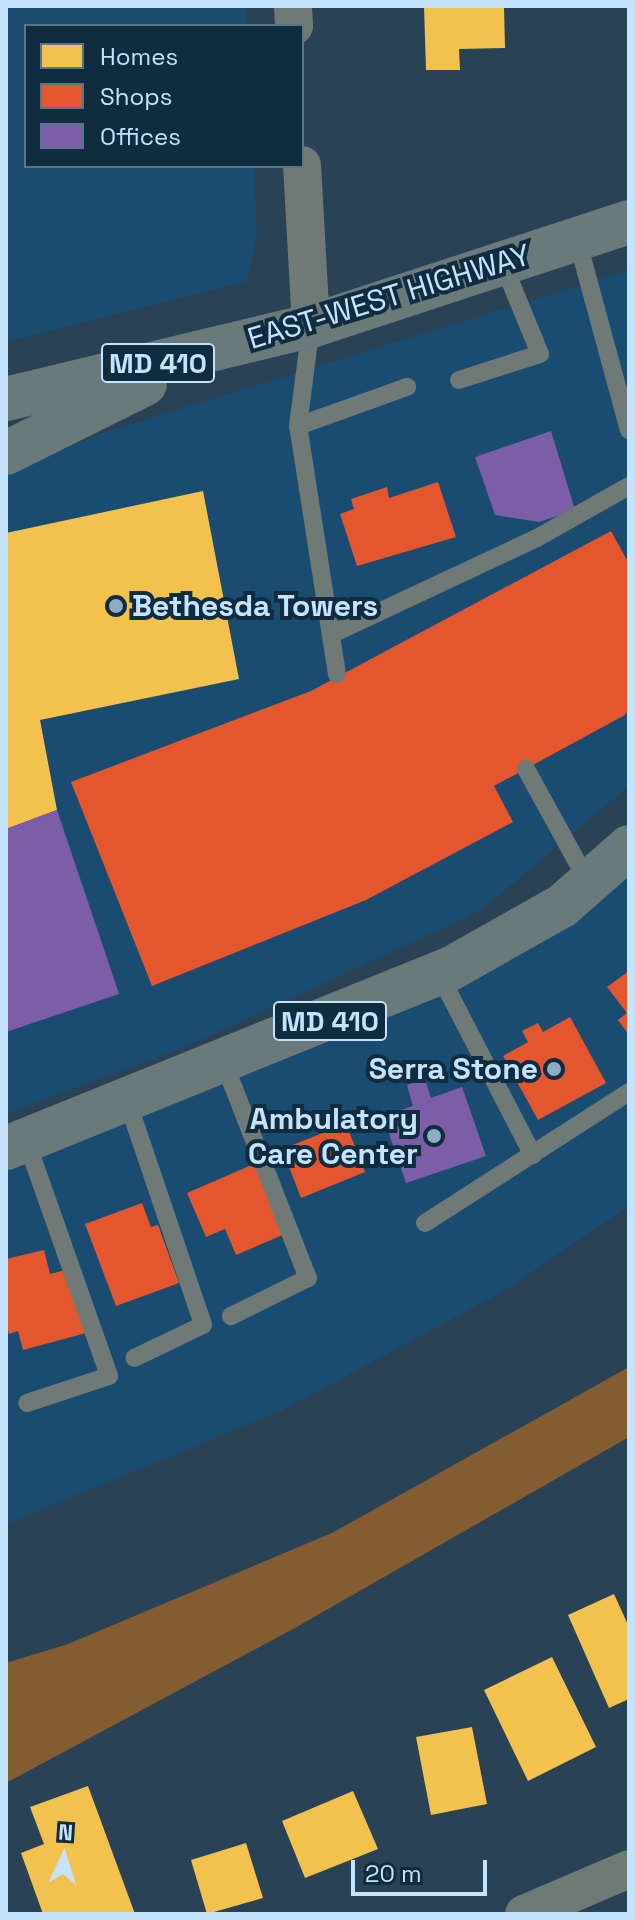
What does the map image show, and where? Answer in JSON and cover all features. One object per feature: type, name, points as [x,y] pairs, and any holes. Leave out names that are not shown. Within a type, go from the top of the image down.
[{"type":"main road","name":"EAST-WEST HIGHWAY","points":[[6,399],[311,326],[629,222]]},
{"type":"main road","points":[[6,453],[211,350]]},
{"type":"main road","name":"MD 410","points":[[16,1144],[224,1063],[439,974],[562,906],[615,867]]},
{"type":"street","points":[[302,168],[311,326]]},
{"type":"street","points":[[524,1914],[629,1869]]},
{"type":"lane","points":[[577,239],[629,430]]},
{"type":"lane","points":[[459,380],[540,354],[503,264]]},
{"type":"lane","points":[[311,326],[298,426],[337,674]]},
{"type":"lane","points":[[298,426],[407,387]]},
{"type":"lane","points":[[332,634],[537,538],[629,486]]},
{"type":"lane","points":[[526,769],[615,867]]},
{"type":"lane","points":[[439,974],[533,1155]]},
{"type":"lane","points":[[224,1063],[308,1278],[231,1316]]},
{"type":"lane","points":[[425,1223],[629,1092]]},
{"type":"lane","points":[[127,1100],[203,1325],[134,1358]]},
{"type":"lane","points":[[16,1144],[109,1376],[27,1403]]},
{"type":"shaded area","points":[[6,6],[246,6],[247,24],[24,24],[24,168],[254,168],[257,234],[247,281],[6,342]]},
{"type":"shaded area","points":[[629,270],[629,786],[480,911],[190,1045],[6,1114],[6,476],[96,435]]},
{"type":"shaded area","points":[[629,847],[629,1206],[502,1292],[281,1411],[6,1524],[6,1148],[319,1025]]},
{"type":"shaded area","points":[[629,1367],[629,1437],[293,1629],[6,1783],[6,1663],[68,1644],[332,1533]]},
{"type":"building: Homes","points":[[424,6],[504,6],[505,48],[459,49],[460,70],[426,70]]},
{"type":"building: Homes","name":"Bethesda Towers","points":[[203,491],[239,679],[40,720],[57,810],[6,829],[6,533]]},
{"type":"building: Homes","points":[[614,1594],[629,1627],[629,1699],[609,1708],[568,1615]]},
{"type":"building: Homes","points":[[552,1657],[596,1747],[528,1781],[484,1690]]},
{"type":"building: Homes","points":[[472,1727],[487,1804],[431,1815],[416,1737]]},
{"type":"building: Homes","points":[[88,1786],[135,1914],[43,1914],[21,1853],[44,1844],[30,1807]]},
{"type":"building: Homes","points":[[353,1791],[378,1849],[305,1878],[282,1821]]},
{"type":"building: Homes","points":[[246,1843],[263,1898],[207,1914],[191,1860]]},
{"type":"building: Shops","points":[[438,482],[456,537],[357,566],[340,514],[354,509],[351,499],[387,487],[389,498]]},
{"type":"building: Shops","points":[[611,531],[629,564],[629,709],[625,715],[494,786],[513,822],[366,900],[152,986],[71,782],[311,691]]},
{"type":"building: Shops","points":[[629,971],[629,1035],[618,1020],[627,1013],[607,987]]},
{"type":"building: Shops","name":"Serra Stone","points":[[570,1017],[606,1083],[538,1120],[503,1056],[528,1042],[522,1031],[538,1023],[543,1032]]},
{"type":"building: Shops","points":[[346,1124],[365,1172],[301,1198],[282,1149]]},
{"type":"building: Shops","points":[[254,1164],[285,1234],[236,1255],[225,1229],[206,1237],[187,1193]]},
{"type":"building: Shops","points":[[142,1203],[151,1227],[158,1225],[179,1283],[116,1306],[85,1224]]},
{"type":"building: Shops","points":[[44,1250],[50,1274],[69,1269],[86,1333],[23,1350],[18,1331],[9,1334],[6,1321],[6,1259]]},
{"type":"building: Offices","points":[[551,431],[575,510],[539,522],[495,515],[475,457]]},
{"type":"building: Offices","points":[[57,810],[119,994],[6,1032],[6,829]]},
{"type":"building: Offices","name":"Ambulatory Care Center","points":[[425,1079],[431,1098],[462,1087],[486,1156],[406,1183],[383,1116],[413,1106],[407,1085]]},
{"type":"place","name":"Bethesda Towers","points":[[116,606]]},
{"type":"place","name":"Serra Stone","points":[[554,1069]]},
{"type":"place","name":"Ambulatory Care Center","points":[[434,1136]]}]
